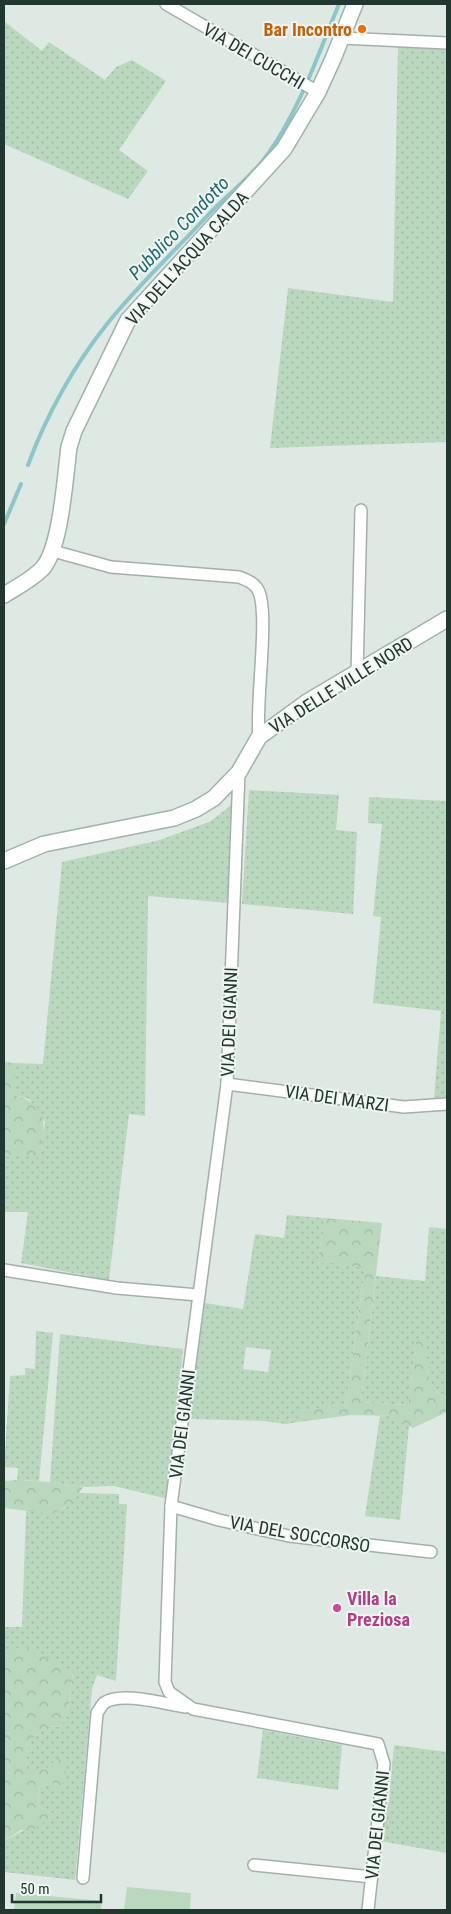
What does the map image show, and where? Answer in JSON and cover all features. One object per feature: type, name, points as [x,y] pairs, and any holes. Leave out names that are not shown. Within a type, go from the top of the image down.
[{"type":"street","name":"VIA DEI CUCCHI","points":[[166,4],[298,83],[318,92]]},
{"type":"street","name":"VIA DELL'ACQUA CALDA","points":[[4,595],[25,583],[42,568],[53,552],[74,431],[128,320],[284,149],[318,92],[355,4]]},
{"type":"street","points":[[342,38],[447,43]]},
{"type":"street","points":[[357,674],[361,510]]},
{"type":"street","points":[[53,552],[111,567],[239,577],[254,584],[259,591],[263,621],[257,720],[259,737]]},
{"type":"street","name":"VIA DELLE VILLE NORD","points":[[4,861],[44,844],[174,818],[196,810],[214,798],[239,772],[259,737],[307,702],[443,626]]},
{"type":"street","name":"VIA DEI GIANNI","points":[[239,772],[227,1084],[171,1506],[165,1682],[173,1696],[192,1709],[378,1744],[384,1764],[368,1910]]},
{"type":"street","name":"VIA DEI MARZI","points":[[227,1084],[404,1107],[447,1104]]},
{"type":"street","points":[[4,1270],[117,1288],[198,1295]]},
{"type":"street","name":"VIA DEL SOCCORSO","points":[[171,1506],[219,1520],[289,1536],[431,1552]]},
{"type":"street","points":[[83,1878],[97,1713],[104,1704],[115,1699],[139,1699],[192,1709]]},
{"type":"street","points":[[254,1865],[372,1877]]},
{"type":"green space","points":[[4,21],[42,51],[49,42],[105,80],[116,67],[132,60],[166,81],[119,150],[148,171],[128,199],[4,144]]},
{"type":"green space","points":[[398,46],[447,48],[447,442],[270,448],[288,288],[393,302]]},
{"type":"green space","points":[[447,789],[447,1097],[434,1098],[441,1011],[373,1003],[381,917],[373,916],[382,824],[368,823],[369,797],[446,801]]},
{"type":"green space","points":[[249,790],[339,795],[336,830],[357,832],[353,914],[242,904]]},
{"type":"green space","points":[[234,803],[229,903],[148,896],[145,1116],[129,1114],[109,1280],[21,1263],[28,1212],[4,1212],[4,1155],[40,1157],[45,1122],[29,1099],[15,1095],[15,1063],[43,1064],[62,862],[160,840],[211,821]]},
{"type":"green space","points":[[4,1062],[15,1063],[15,1095],[35,1105],[43,1119],[44,1127],[40,1158],[4,1155]]},
{"type":"green space","points":[[287,1215],[324,1218],[318,1262],[365,1267],[346,1404],[300,1411],[298,1422],[286,1424],[263,1421],[189,1419],[205,1303],[243,1309],[255,1234],[284,1238]],"holes":[[[246,1347],[271,1350],[268,1372],[243,1369]]]},
{"type":"green space","points":[[324,1218],[382,1223],[361,1402],[408,1405],[416,1341],[427,1341],[428,1374],[434,1388],[447,1398],[447,1412],[413,1428],[399,1422],[393,1416],[352,1415],[298,1422],[299,1411],[346,1404],[365,1268],[318,1262]]},
{"type":"green space","points":[[429,1227],[447,1229],[447,1398],[434,1388],[428,1374],[427,1341],[416,1341],[408,1405],[361,1402],[376,1276],[425,1281]]},
{"type":"green space","points":[[36,1331],[53,1333],[39,1481],[17,1480],[18,1468],[4,1467],[10,1376],[25,1375],[25,1368],[35,1369]]},
{"type":"green space","points":[[60,1334],[183,1349],[168,1499],[114,1486],[83,1487],[50,1482]]},
{"type":"green space","points":[[380,1416],[393,1416],[409,1426],[400,1520],[365,1516]]},
{"type":"green space","points":[[17,1480],[83,1487],[73,1503],[52,1514],[4,1508],[4,1481]]},
{"type":"green space","points":[[79,1493],[119,1494],[119,1504],[127,1504],[116,1681],[97,1675],[92,1689],[75,1880],[4,1872],[4,1841],[54,1814],[38,1806],[40,1786],[55,1783],[58,1790],[63,1755],[46,1769],[26,1772],[28,1742],[47,1726],[61,1727],[68,1713],[73,1672],[5,1656],[4,1662],[4,1627],[22,1627],[26,1511],[49,1512],[63,1509]]},
{"type":"green space","points":[[22,1645],[73,1671],[68,1713],[61,1727],[47,1726],[28,1742],[26,1771],[46,1769],[64,1754],[66,1778],[58,1791],[55,1783],[40,1786],[38,1806],[54,1814],[32,1831],[21,1830],[4,1841],[4,1662],[5,1656]]},
{"type":"green space","points":[[263,1730],[342,1745],[338,1790],[257,1778]]},
{"type":"green space","points":[[394,1745],[447,1752],[447,1853],[380,1841],[389,1801]]},
{"type":"green space","points":[[127,1887],[191,1893],[190,1910],[124,1910]]},
{"type":"green space","points":[[16,1893],[102,1901],[101,1910],[14,1910]]},
{"type":"waterway","name":"Pubblico Condotto","points":[[28,465],[43,428],[72,374],[107,324],[144,281],[255,170],[268,154],[290,119],[299,100],[339,4]]},
{"type":"waterway","name":"Pubblico Condotto","points":[[4,524],[21,484]]},
{"type":"place","name":"Bar Incontro","points":[[362,29]]},
{"type":"place","name":"Villa la Preziosa","points":[[337,1608]]}]
